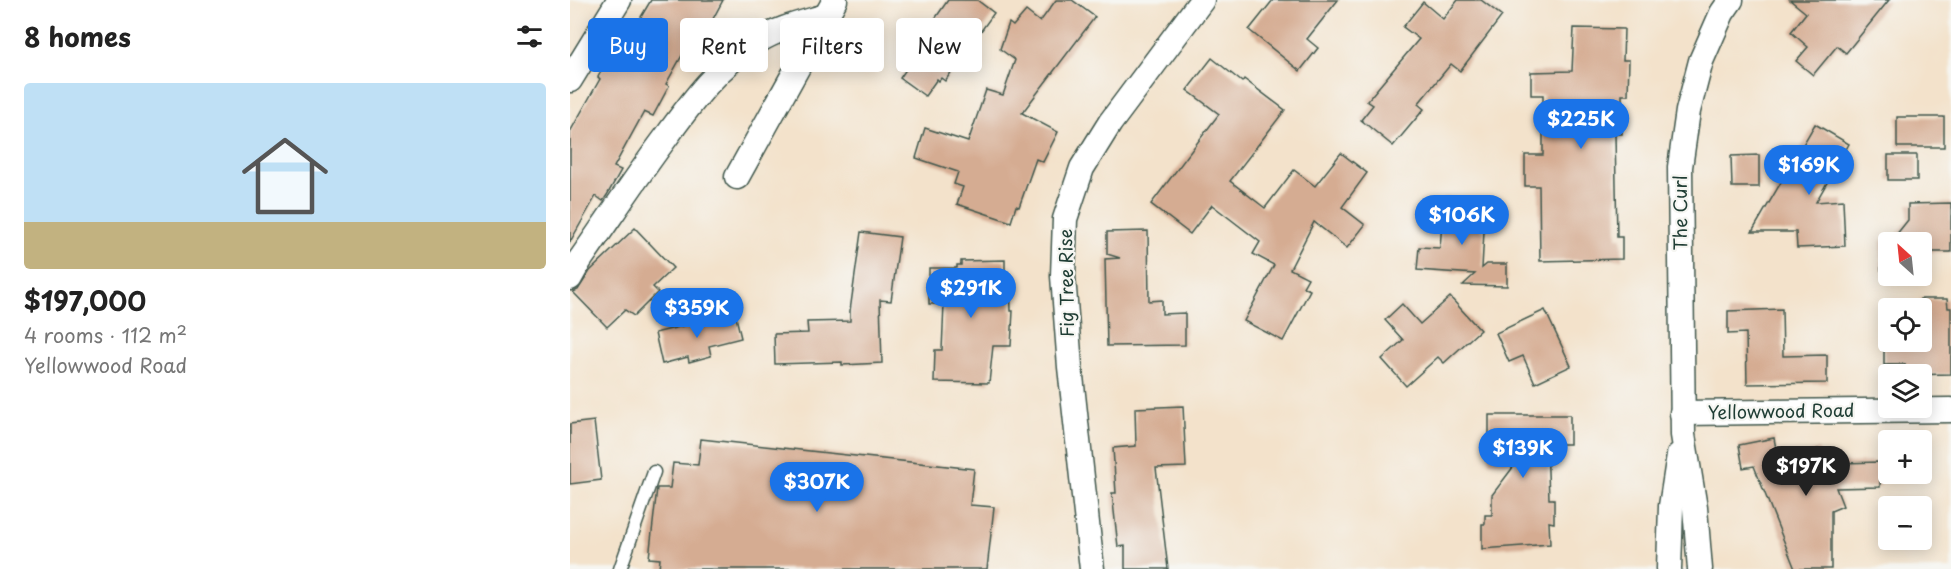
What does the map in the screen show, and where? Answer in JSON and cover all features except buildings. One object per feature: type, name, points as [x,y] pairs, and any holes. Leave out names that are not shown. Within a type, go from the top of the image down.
[{"type":"street","points":[[570,80],[619,0]]},
{"type":"street","name":"Fig Tree Rise","points":[[1092,569],[1069,356],[1063,276],[1065,219],[1082,168],[1110,123],[1202,0]]},
{"type":"street","name":"The Curl","points":[[1670,569],[1671,506],[1682,424],[1680,167],[1688,111],[1701,61],[1722,13],[1731,0]]},
{"type":"street","points":[[737,177],[831,8]]},
{"type":"street","points":[[570,279],[580,260],[654,154],[695,98],[722,68],[758,41],[831,8]]},
{"type":"street","name":"Yellowwood Road","points":[[1682,424],[1951,410]]},
{"type":"street","name":"The Curl","points":[[1682,424],[1695,508],[1700,569]]},
{"type":"lane","points":[[620,569],[654,472]]}]
